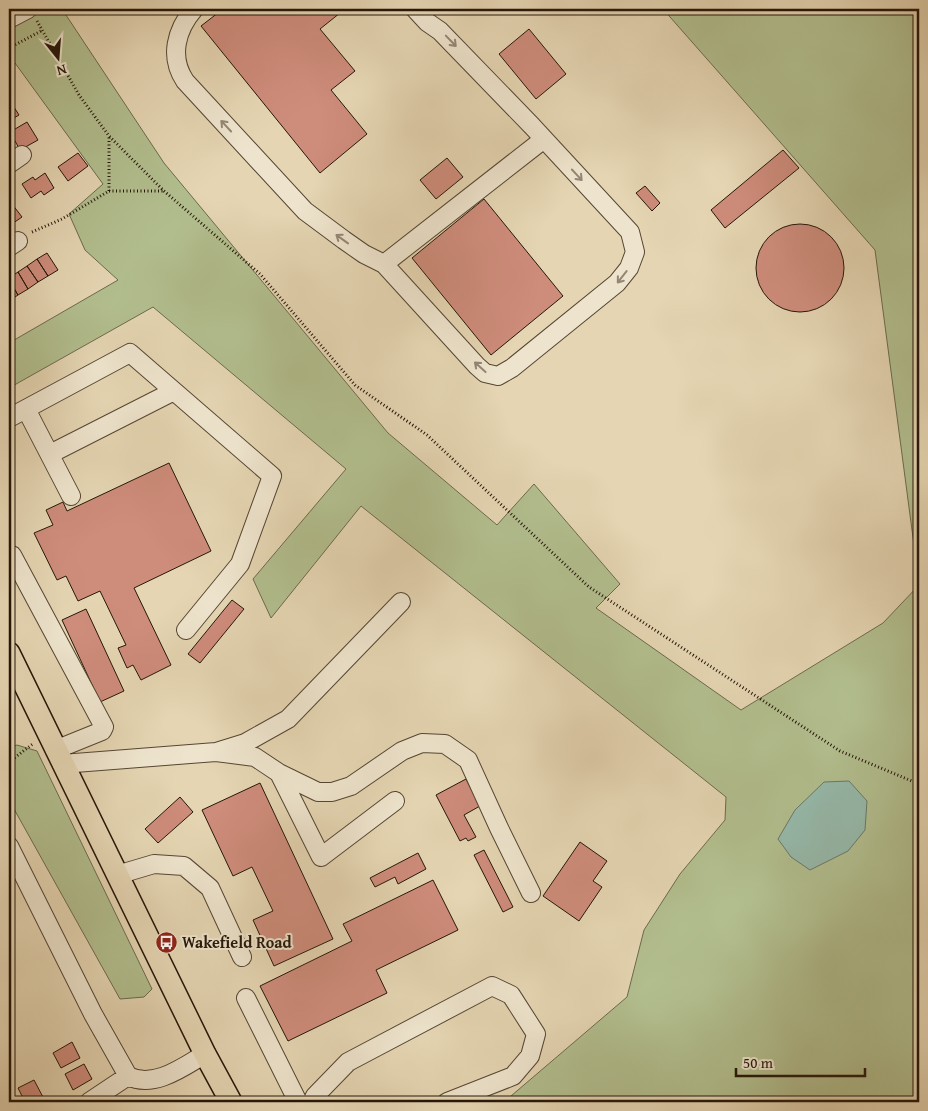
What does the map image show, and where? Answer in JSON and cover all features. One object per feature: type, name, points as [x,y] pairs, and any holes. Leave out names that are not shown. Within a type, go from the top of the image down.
[{"type":"main road","points":[[9,654],[230,1102]]},
{"type":"street","points":[[194,9],[188,16],[179,35],[176,48],[178,71],[185,81],[306,211],[364,254],[384,264],[485,373],[498,376],[512,368],[617,283],[629,268],[635,252],[630,232],[440,31],[427,22],[415,9]]},
{"type":"street","points":[[9,19],[33,15]]},
{"type":"street","points":[[384,264],[544,139]]},
{"type":"street","points":[[9,418],[130,353],[272,476],[240,564],[186,630]]},
{"type":"street","points":[[50,454],[174,391]]},
{"type":"street","points":[[26,409],[71,496]]},
{"type":"street","points":[[12,555],[104,727],[102,731],[55,749]]},
{"type":"street","points":[[216,752],[246,743],[288,718],[401,602]]},
{"type":"street","points":[[55,749],[216,752],[255,756],[279,773],[318,792],[332,792],[351,786],[402,750],[422,744],[444,744],[468,760],[498,828],[531,893]]},
{"type":"street","points":[[279,773],[321,857],[395,801]]},
{"type":"street","points":[[9,846],[93,1014],[128,1076],[144,1080],[160,1078],[205,1054]]},
{"type":"street","points":[[117,875],[154,864],[184,866],[210,888],[242,957]]},
{"type":"street","points":[[312,1102],[315,1096],[348,1062],[492,986],[511,995],[536,1034],[530,1056],[513,1076],[447,1102]]},
{"type":"street","points":[[246,998],[298,1102]]},
{"type":"street","points":[[89,1102],[128,1076]]},
{"type":"path","points":[[33,15],[79,95],[109,136],[164,191],[260,274],[355,385],[427,435],[589,587],[840,751],[919,784]]},
{"type":"path","points":[[9,46],[43,30]]},
{"type":"path","points":[[109,136],[109,191]]},
{"type":"path","points":[[13,244],[33,232],[62,219],[109,191],[164,191]]},
{"type":"path","points":[[9,762],[55,749]]},
{"type":"green space","points":[[32,9],[62,9],[164,163],[388,433],[497,525],[534,484],[620,584],[596,608],[741,710],[883,623],[919,585],[919,1102],[504,1102],[627,997],[644,930],[680,874],[725,820],[726,797],[361,506],[271,618],[253,579],[346,469],[153,307],[9,388],[9,343],[118,280],[85,250],[69,214],[103,184],[15,63],[9,66],[9,21]]},
{"type":"green space","points":[[663,9],[919,9],[919,583],[875,250]]},
{"type":"green space","points":[[17,745],[37,751],[152,989],[144,997],[120,999],[9,800],[9,748]]},
{"type":"shaded area","points":[[849,781],[867,801],[865,830],[848,851],[810,870],[791,857],[778,839],[795,810],[824,782]]},
{"type":"building","points":[[223,9],[345,9],[320,29],[355,71],[331,90],[367,134],[320,173],[201,26]]},
{"type":"building","points":[[529,29],[566,74],[536,99],[499,54]]},
{"type":"building","points":[[12,104],[19,115],[9,121],[9,106]]},
{"type":"building","points":[[27,122],[38,140],[20,150],[10,132]]},
{"type":"building","points":[[783,150],[799,168],[725,228],[711,210]]},
{"type":"building","points":[[78,153],[88,166],[68,181],[58,167]]},
{"type":"building","points":[[447,158],[463,177],[436,199],[420,180]]},
{"type":"building","points":[[45,173],[54,188],[44,195],[41,191],[31,198],[22,184],[33,177],[35,180]]},
{"type":"building","points":[[645,186],[660,203],[652,211],[636,193]]},
{"type":"building","points":[[484,199],[563,296],[491,355],[412,258]]},
{"type":"building","points":[[9,200],[22,217],[9,226]]},
{"type":"building","points":[[800,224],[817,228],[831,237],[840,251],[844,268],[840,285],[831,299],[817,308],[800,312],[783,308],[769,299],[760,285],[756,268],[760,251],[769,237],[783,228]]},
{"type":"building","points":[[47,253],[58,270],[48,276],[37,259]]},
{"type":"building","points":[[37,259],[48,276],[38,282],[27,266]]},
{"type":"building","points":[[27,266],[38,282],[28,289],[18,272]]},
{"type":"building","points":[[18,272],[28,289],[18,295],[9,278]]},
{"type":"building","points":[[9,280],[18,295],[9,301]]},
{"type":"building","points":[[169,463],[211,551],[134,588],[171,665],[141,680],[133,665],[127,668],[118,648],[126,645],[100,591],[78,601],[66,576],[57,580],[34,533],[53,525],[46,510],[63,502],[67,511]]},
{"type":"building","points":[[232,600],[244,609],[200,663],[188,654]]},
{"type":"building","points":[[86,609],[124,691],[100,702],[62,620]]},
{"type":"building","points":[[466,779],[480,806],[464,815],[476,837],[468,841],[466,838],[460,841],[436,795]]},
{"type":"building","points":[[260,783],[333,939],[274,966],[253,920],[273,911],[252,867],[233,876],[202,810]]},
{"type":"building","points":[[180,797],[193,812],[158,843],[145,829]]},
{"type":"building","points":[[580,842],[607,861],[593,881],[602,887],[579,921],[543,896]]},
{"type":"building","points":[[484,850],[513,907],[503,912],[474,855]]},
{"type":"building","points":[[418,853],[426,869],[398,884],[395,877],[375,887],[370,878]]},
{"type":"building","points":[[433,880],[458,930],[376,970],[387,993],[288,1041],[260,986],[352,941],[343,924]]},
{"type":"building","points":[[72,1042],[80,1058],[61,1068],[53,1053]]},
{"type":"building","points":[[84,1064],[92,1079],[73,1090],[65,1074]]},
{"type":"building","points":[[34,1080],[44,1099],[37,1102],[25,1102],[18,1088]]},
{"type":"place","name":"Wakefield Road","points":[[166,942]]}]
